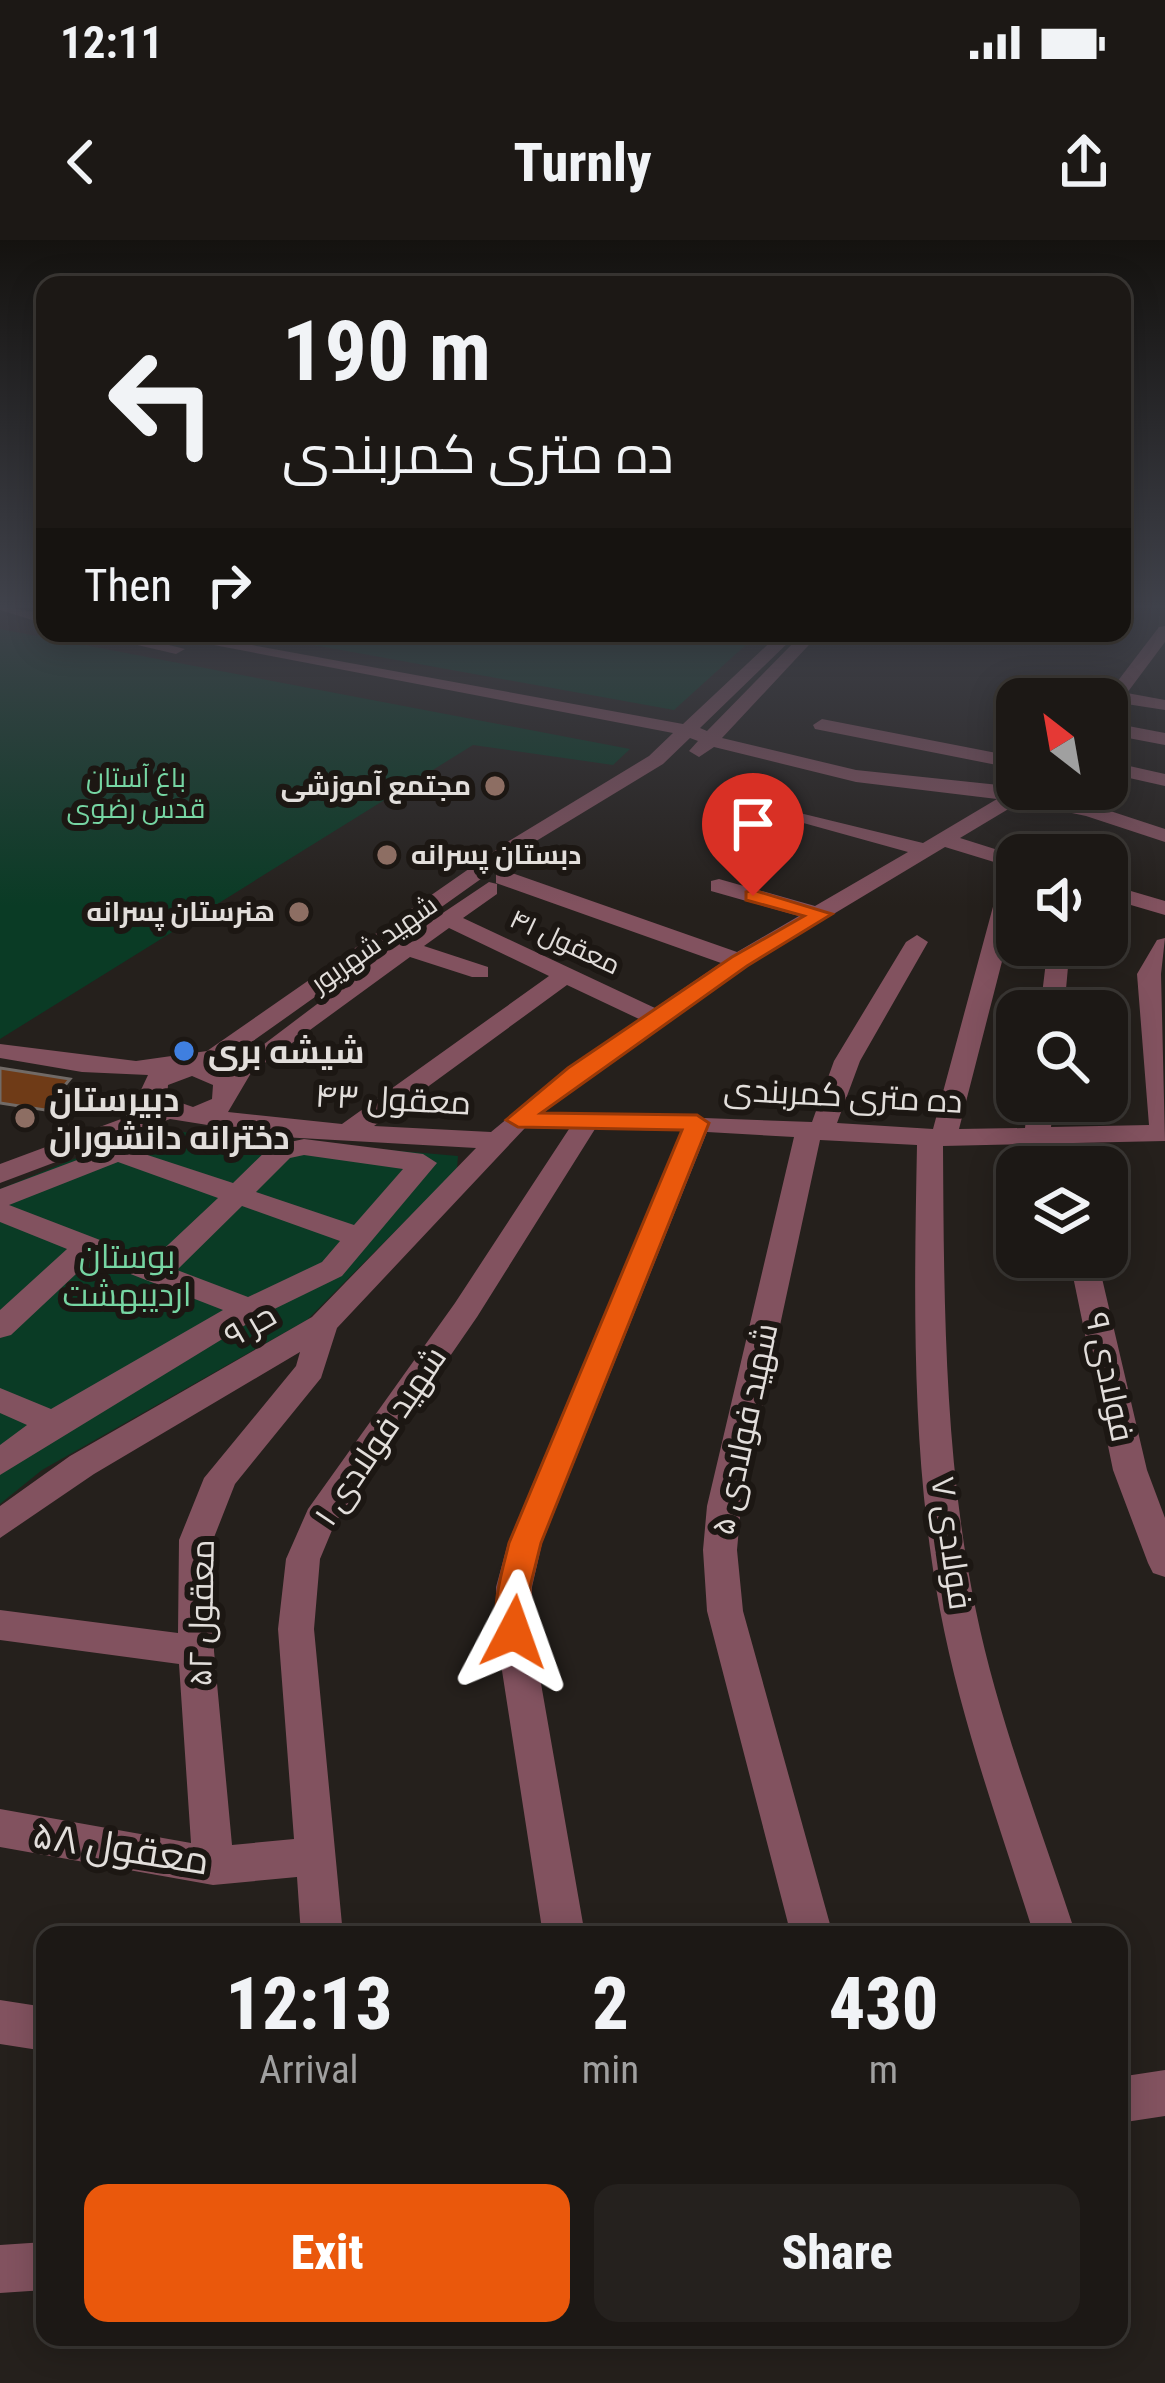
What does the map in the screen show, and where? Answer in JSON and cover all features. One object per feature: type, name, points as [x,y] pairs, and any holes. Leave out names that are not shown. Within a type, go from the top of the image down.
[{"type":"street","points":[[513,706],[713,741],[856,776],[996,790]]},
{"type":"street","name":"شهید شهریور","points":[[178,1069],[216,1056],[517,845],[683,738],[716,706]]},
{"type":"street","name":"شهید شهریور","points":[[202,1115],[215,1111],[242,1068],[504,878],[713,741],[745,706]]},
{"type":"street","points":[[822,724],[996,759]]},
{"type":"street","points":[[1128,732],[1165,739]]},
{"type":"street","points":[[1128,772],[1165,780]]},
{"type":"street","points":[[778,810],[996,859]]},
{"type":"street","name":"حر ۹","points":[[0,1524],[82,1465],[323,1324],[509,1130],[657,1018],[739,961],[996,810]]},
{"type":"street","points":[[1087,810],[1165,836]]},
{"type":"street","points":[[504,878],[739,961]]},
{"type":"street","points":[[719,886],[822,914]]},
{"type":"street","points":[[1128,897],[1165,908]]},
{"type":"street","name":"معقول ۴۱","points":[[447,919],[657,1018]]},
{"type":"street","name":"فولادی ۷","points":[[996,935],[937,1138],[929,1317],[947,1533],[972,1673],[1052,1926]]},
{"type":"street","name":"شهید فولادی ۵","points":[[810,1926],[725,1611],[719,1550],[724,1506],[815,1131],[847,1060],[917,942]]},
{"type":"street","points":[[1164,1133],[1148,974],[1165,945]]},
{"type":"street","points":[[406,948],[480,972]]},
{"type":"street","points":[[346,1134],[564,976]]},
{"type":"street","points":[[0,1051],[114,1068],[178,1069]]},
{"type":"street","points":[[114,1068],[159,1099]]},
{"type":"street","points":[[159,1099],[165,1073],[178,1069]]},
{"type":"street","name":"معقول ۴۳","points":[[178,1069],[212,1073],[228,1092],[282,1129]]},
{"type":"street","points":[[0,1174],[159,1099]]},
{"type":"street","name":"معقول ۴۳","points":[[159,1099],[202,1115],[282,1129],[346,1134],[509,1130]]},
{"type":"street","name":"ده متری کمربندی","points":[[509,1130],[588,1120],[937,1138],[1164,1133]]},
{"type":"street","name":"شهید فولادی ۱","points":[[321,1926],[296,1629],[303,1559],[320,1518],[466,1310],[588,1120]]},
{"type":"street","points":[[1045,1122],[1052,1146]]},
{"type":"street","points":[[563,1926],[514,1632],[514,1587],[525,1543],[697,1123]]},
{"type":"street","points":[[0,1462],[53,1423],[249,1309],[332,1269],[423,1163],[304,1147],[281,1152],[157,1273]]},
{"type":"street","points":[[0,1199],[117,1154],[359,1237]]},
{"type":"street","points":[[0,1212],[249,1309]]},
{"type":"street","points":[[0,1327],[88,1246]]},
{"type":"street","name":"فولادی ۹","points":[[1088,1278],[1130,1470],[1165,1563]]},
{"type":"street","name":"معقول ۵۲","points":[[213,1866],[196,1652],[196,1540],[220,1478],[310,1370],[323,1324]]},
{"type":"street","points":[[0,1400],[53,1423]]},
{"type":"street","points":[[0,1625],[196,1652]]},
{"type":"street","name":"معقول ۵۸","points":[[0,1828],[213,1866],[315,1856]]},
{"type":"street","points":[[0,2022],[36,2028]]},
{"type":"street","points":[[1128,2099],[1165,2093]]},
{"type":"street","points":[[0,2270],[36,2267]]},
{"type":"green space","name":"باغ آستان قدس رضوی","points":[[0,706],[404,706],[630,749],[613,765],[473,745],[0,1039]]},
{"type":"green space","name":"بوستان اردیبهشت","points":[[148,1129],[458,1156],[457,1169],[307,1320],[42,1470],[0,1504],[0,1189]]},
{"type":"building","points":[[0,1068],[70,1079],[45,1110],[0,1103]]},
{"type":"place","name":"مجتمع آموزشی","points":[[495,786]]},
{"type":"place","name":"دبستان پسرانه","points":[[387,855]]},
{"type":"place","name":"هنرستان پسرانه","points":[[299,912]]},
{"type":"place","name":"شیشه بری","points":[[184,1051]]},
{"type":"place","name":"دبیرستان دخترانه دانشوران","points":[[25,1118]]},
{"type":"route","points":[[514,1632],[514,1587],[525,1543],[697,1123],[518,1120],[577,1073],[739,961],[822,914],[753,896]]}]
